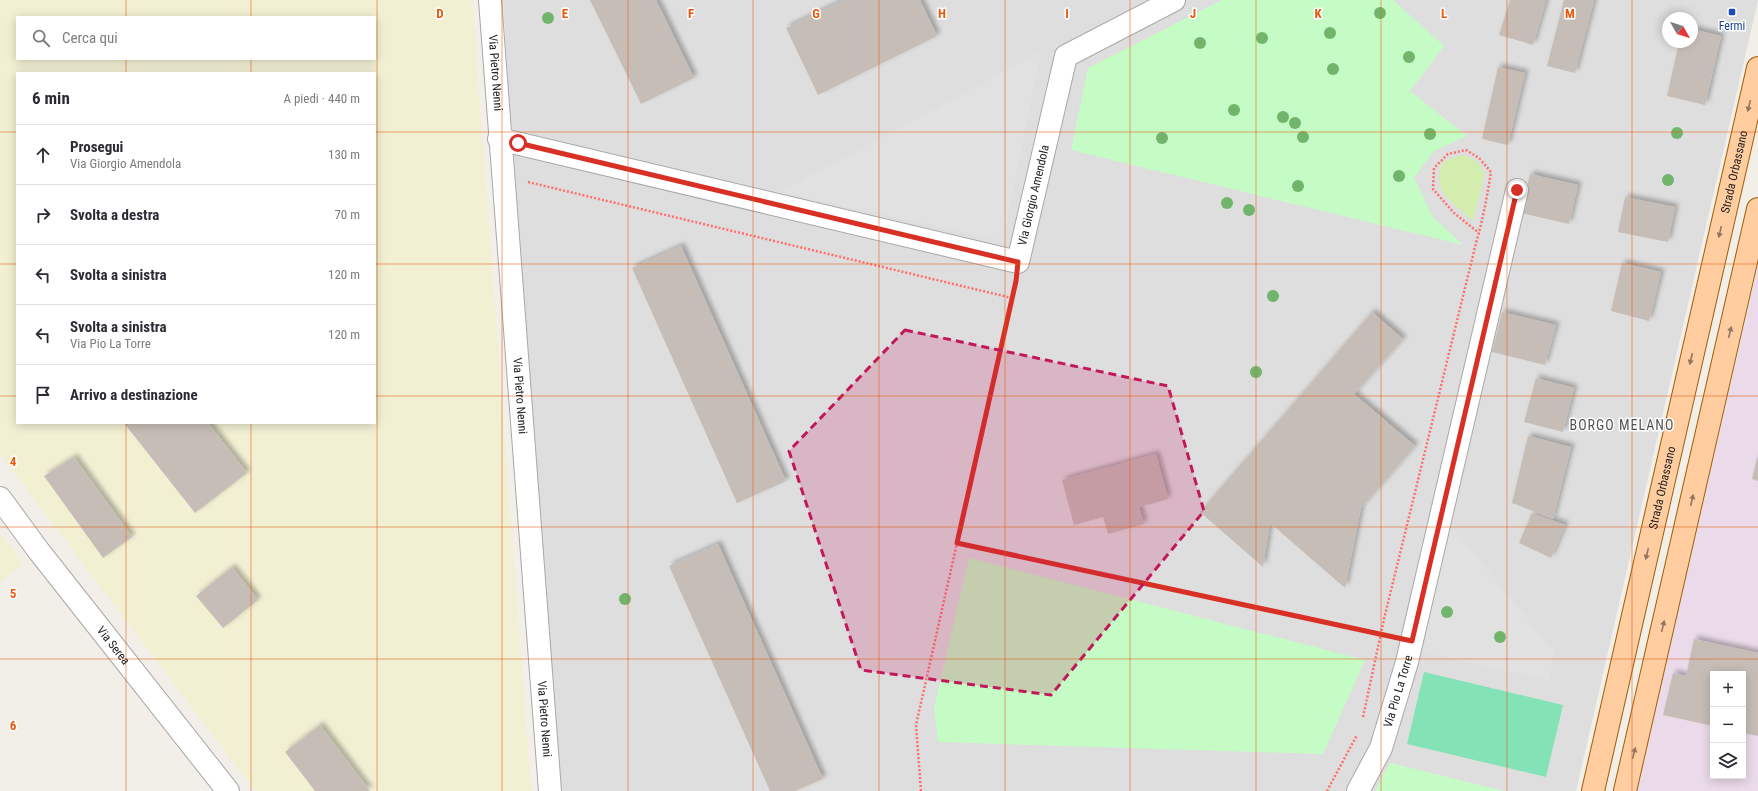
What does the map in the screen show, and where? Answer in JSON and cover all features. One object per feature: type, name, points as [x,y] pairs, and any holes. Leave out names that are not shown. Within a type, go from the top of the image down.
[{"type":"main road","name":"Strada Orbassano","points":[[1593,791],[1758,68]]},
{"type":"main road","points":[[1625,791],[1758,209]]},
{"type":"street","name":"Via Pietro Nenni","points":[[490,0],[499,139],[550,791]]},
{"type":"street","name":"Via Giorgio Amendola","points":[[499,139],[1018,262],[1066,56],[1174,0]]},
{"type":"street","name":"Via Pio La Torre","points":[[1358,791],[1381,748],[1412,641],[1517,190]]},
{"type":"street","name":"Via Serea","points":[[0,498],[38,550],[228,791]]},
{"type":"path","points":[[1361,724],[1381,634],[1479,234],[1491,172],[1479,158],[1466,150],[1448,154],[1434,168],[1433,189],[1454,213],[1479,234]]},
{"type":"path","points":[[502,178],[529,182],[1012,298]]},
{"type":"path","points":[[921,791],[916,725],[1012,298],[1018,262]]},
{"type":"path","points":[[957,543],[1412,641]]},
{"type":"path","points":[[1327,791],[1360,731]]},
{"type":"highlighted area","points":[[905,330],[1168,386],[1204,511],[1051,695],[861,670],[789,451]]},
{"type":"shaded area","points":[[503,0],[1758,0],[1576,791],[560,791],[511,138]]},
{"type":"shaded area","points":[[1041,52],[1003,241],[780,192]]},
{"type":"shaded area","points":[[1758,265],[1758,791],[1637,791]]},
{"type":"shaded area","points":[[1450,524],[1555,653],[1548,680],[1416,651]]},
{"type":"green space","points":[[0,0],[472,0],[531,791],[255,791],[0,454]]},
{"type":"green space","points":[[1222,0],[1393,0],[1444,46],[1410,91],[1467,136],[1434,151],[1414,178],[1433,217],[1463,245],[1071,150],[1088,68]]},
{"type":"green space","points":[[1463,155],[1476,162],[1485,174],[1473,221],[1446,196],[1442,190],[1440,182],[1439,173],[1442,163]]},
{"type":"green space","points":[[0,533],[23,564],[0,582]]},
{"type":"green space","points":[[969,558],[1365,660],[1323,754],[938,742],[934,708]]},
{"type":"green space","points":[[1424,672],[1563,705],[1546,777],[1407,744]]},
{"type":"green space","points":[[1390,763],[1504,791],[1375,791]]},
{"type":"building","points":[[590,0],[656,0],[694,78],[641,104]]},
{"type":"building","points":[[844,0],[920,0],[937,36],[818,95],[786,28]]},
{"type":"building","points":[[1510,0],[1546,0],[1533,45],[1499,35]]},
{"type":"building","points":[[1564,0],[1594,0],[1575,73],[1547,66]]},
{"type":"building","points":[[1698,30],[1721,36],[1705,105],[1667,96],[1678,48],[1698,48]]},
{"type":"building","points":[[1498,67],[1525,73],[1508,145],[1482,139]]},
{"type":"building","points":[[1530,174],[1578,185],[1569,224],[1521,213]]},
{"type":"building","points":[[1625,197],[1675,207],[1668,242],[1618,232]]},
{"type":"building","points":[[681,246],[786,481],[737,503],[632,268]]},
{"type":"building","points":[[1622,263],[1661,272],[1649,321],[1611,311]]},
{"type":"building","points":[[1372,312],[1403,339],[1354,394],[1415,446],[1361,508],[1345,588],[1270,523],[1263,567],[1200,512]]},
{"type":"building","points":[[1502,312],[1556,325],[1545,365],[1492,352]]},
{"type":"building","points":[[1536,378],[1574,388],[1563,432],[1524,422]]},
{"type":"building","points":[[125,424],[209,424],[247,473],[195,513]]},
{"type":"building","points":[[1528,436],[1571,447],[1553,519],[1512,503]]},
{"type":"building","points":[[1156,454],[1168,499],[1139,507],[1144,524],[1108,534],[1103,517],[1074,525],[1062,480]]},
{"type":"building","points":[[74,457],[132,537],[103,558],[44,476]]},
{"type":"building","points":[[1758,458],[1758,481],[1752,479]]},
{"type":"building","points":[[1532,513],[1565,525],[1551,558],[1519,543]]},
{"type":"building","points":[[718,544],[823,779],[795,791],[770,791],[669,566]]},
{"type":"building","points":[[232,567],[258,600],[223,628],[196,596]]},
{"type":"building","points":[[1694,639],[1758,653],[1758,736],[1746,734],[1746,671],[1710,671],[1710,725],[1663,715],[1673,673],[1686,676]]},
{"type":"building","points":[[320,725],[370,791],[315,791],[285,752]]},
{"type":"place","name":"Fermi","points":[[1732,12]]},
{"type":"district","name":"BORGO MELANO","points":[[1622,425]]},
{"type":"route","points":[[518,143],[1018,262],[1016,281],[957,543],[1412,641],[1517,190]]}]
